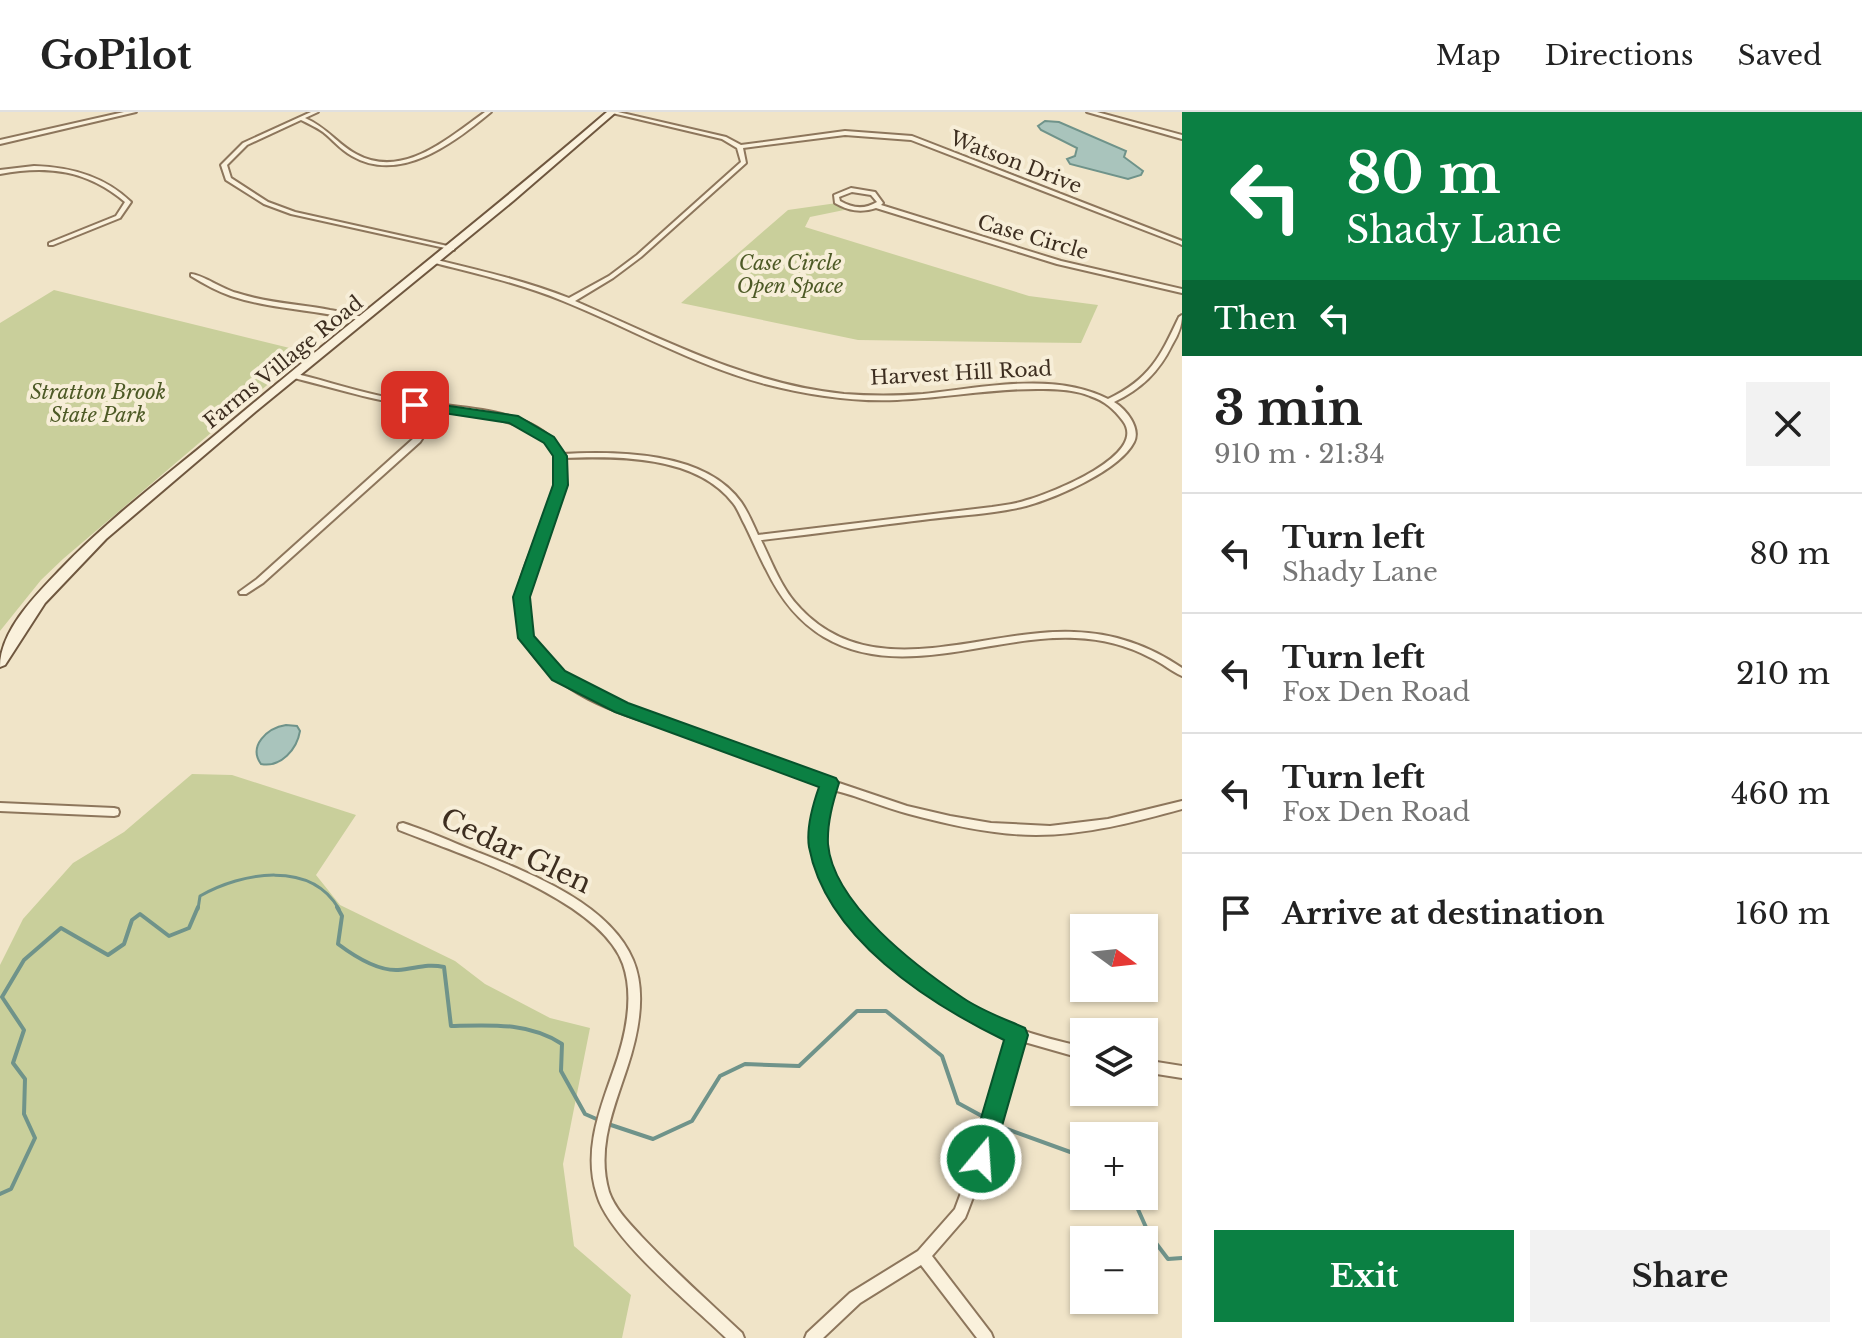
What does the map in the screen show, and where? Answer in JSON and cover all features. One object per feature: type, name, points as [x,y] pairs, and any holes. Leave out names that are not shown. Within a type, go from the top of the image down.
[{"type":"main road","name":"Farms Village Road","points":[[0,662],[30,614],[79,559],[293,375],[437,262],[612,112]]},
{"type":"street","points":[[0,142],[133,112]]},
{"type":"street","points":[[315,112],[245,144],[224,165],[228,179],[266,203],[293,213],[452,249]]},
{"type":"street","points":[[472,112],[486,113]]},
{"type":"street","points":[[569,301],[639,256],[744,162],[740,147],[710,134],[612,112]]},
{"type":"street","points":[[1090,112],[1182,137]]},
{"type":"street","points":[[302,119],[332,134],[354,156],[378,163],[414,160],[436,150],[486,113]]},
{"type":"street","name":"Watson Drive","points":[[740,147],[845,133],[912,138],[1182,243]]},
{"type":"street","points":[[0,172],[32,166],[66,170],[121,194],[128,202],[118,217],[51,244]]},
{"type":"street","name":"Case Circle","points":[[877,206],[880,203],[877,196],[859,190],[839,193],[835,199],[853,209],[877,206],[1048,260],[1182,291]]},
{"type":"street","name":"Harvest Hill Road","points":[[437,262],[515,281],[569,301],[720,367],[796,389],[895,398],[1045,385],[1076,389],[1108,402],[1127,418],[1133,429],[1134,439],[1128,450],[1089,477],[1036,500],[757,538]]},
{"type":"street","points":[[193,275],[228,293],[255,301],[342,312],[363,319]]},
{"type":"street","points":[[1108,402],[1130,393],[1146,380],[1182,317]]},
{"type":"street","points":[[293,375],[392,401],[513,419],[549,440],[560,456],[560,485],[522,597],[526,638],[558,676],[607,702],[830,783],[942,817],[1035,831],[1093,824],[1182,805]]},
{"type":"street","points":[[243,592],[260,581],[417,440],[438,409]]},
{"type":"street","points":[[560,456],[613,453],[676,465],[728,491],[799,613],[832,636],[863,648],[919,654],[1055,635],[1087,636],[1143,649],[1182,673]]},
{"type":"street","points":[[830,783],[822,807],[818,845],[830,880],[853,918],[890,956],[958,1007],[1017,1035],[1070,1049]]},
{"type":"street","points":[[0,807],[114,812]]},
{"type":"street","name":"Cedar Glen","points":[[403,827],[545,886],[590,913],[610,933],[628,959],[634,1014],[629,1044],[606,1111],[595,1157],[605,1200],[641,1245],[737,1338]]},
{"type":"street","points":[[812,1338],[855,1298],[923,1256],[960,1213],[975,1179],[1017,1035]]},
{"type":"street","points":[[1158,1068],[1182,1072]]},
{"type":"street","points":[[923,1256],[986,1338]]},
{"type":"green space","name":"Case Circle Open Space","points":[[837,203],[849,209],[810,217],[805,227],[1029,296],[1098,305],[1081,343],[858,340],[681,303],[788,210]]},
{"type":"green space","name":"Stratton Brook State Park","points":[[54,290],[306,352],[63,559],[41,580],[0,631],[0,323]]},
{"type":"green space","points":[[192,774],[232,775],[356,815],[316,875],[340,905],[455,961],[485,984],[550,1018],[590,1028],[563,1164],[574,1246],[631,1295],[622,1338],[0,1338],[0,965],[23,919],[73,863],[124,832]]},
{"type":"water","points":[[1045,121],[1059,122],[1126,151],[1124,157],[1143,171],[1141,175],[1128,179],[1070,164],[1067,159],[1075,156],[1077,148],[1041,130],[1038,126]]},
{"type":"water","points":[[286,725],[297,726],[300,731],[292,750],[275,763],[261,764],[258,745],[266,734]]},
{"type":"waterway","points":[[198,909],[200,896],[217,888],[236,881],[275,875],[311,883],[327,893],[339,909]]},
{"type":"waterway","points":[[0,1194],[11,1189],[35,1138],[24,1114],[25,1079],[13,1063],[24,1030],[2,997],[24,960],[61,928],[108,955],[124,944],[132,920],[140,914],[169,936],[189,928],[198,907]]},
{"type":"waterway","points":[[337,907],[342,916],[338,944],[359,958],[390,970],[444,967],[451,1026],[522,1028],[562,1044],[561,1071],[585,1114],[601,1121]]},
{"type":"waterway","points":[[608,1124],[653,1139],[692,1121],[720,1076],[745,1064],[799,1066],[857,1011],[886,1011],[942,1056],[958,1103],[980,1115]]},
{"type":"waterway","points":[[1004,1128],[1070,1152]]},
{"type":"waterway","points":[[1138,1210],[1149,1234],[1168,1259],[1182,1258]]},
{"type":"route","points":[[415,405],[513,419],[549,440],[557,449],[562,469],[560,485],[522,597],[526,638],[558,676],[622,708],[830,783],[822,807],[818,845],[830,880],[853,918],[890,956],[958,1007],[1017,1035],[981,1159]]}]
